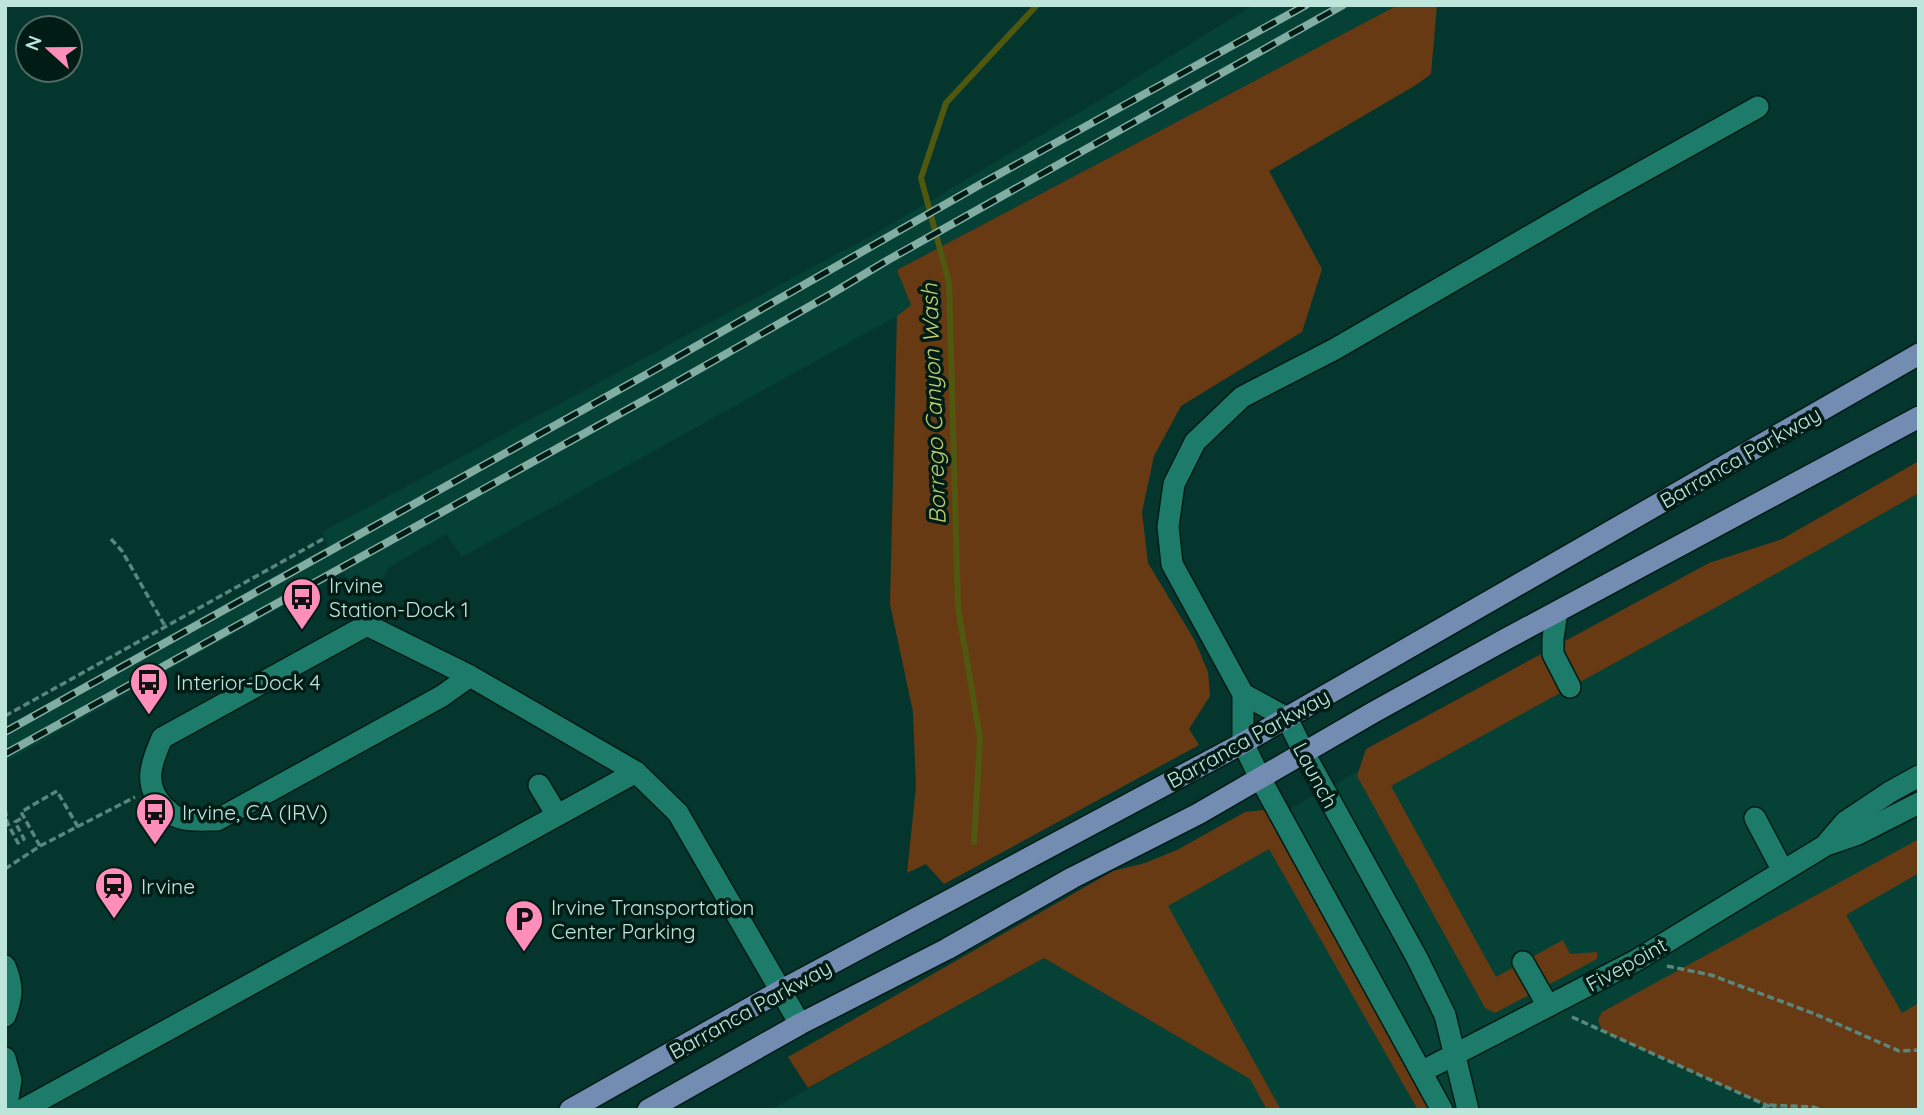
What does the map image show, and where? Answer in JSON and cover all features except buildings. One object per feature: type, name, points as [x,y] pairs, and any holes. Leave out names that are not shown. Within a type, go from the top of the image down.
[{"type":"main road","name":"Barranca Parkway","points":[[570,1110],[782,990],[1287,718],[1919,354]]},
{"type":"main road","name":"Barranca Parkway","points":[[648,1110],[800,1024],[947,949],[1072,878],[1198,814],[1374,712],[1919,417]]},
{"type":"street","points":[[1442,1110],[1242,743],[1242,694],[1172,564],[1168,527],[1174,484],[1195,442],[1242,397],[1335,349],[1758,107]]},
{"type":"street","points":[[1557,612],[1553,654],[1570,687]]},
{"type":"street","points":[[470,676],[442,696],[217,820],[194,820],[174,816],[159,802],[151,789],[152,761],[162,738],[367,625],[470,676],[636,772],[678,813],[800,1024]]},
{"type":"street","name":"Launch","points":[[1242,694],[1287,718],[1418,958],[1445,1015],[1468,1110]]},
{"type":"street","points":[[22,1110],[354,937],[556,816],[636,772]]},
{"type":"street","name":"Fivepoint","points":[[1826,845],[1845,822],[1919,776]]},
{"type":"street","points":[[539,785],[556,816]]},
{"type":"street","name":"Fivepoint","points":[[1421,1072],[1637,960],[1826,845],[1858,834],[1919,803]]},
{"type":"street","points":[[1755,818],[1783,871]]},
{"type":"street","points":[[1523,962],[1548,1006]]},
{"type":"street","points":[[5,966],[12,982],[10,1004],[5,1016]]},
{"type":"street","points":[[5,1058],[11,1080],[6,1110]]},
{"type":"path","points":[[111,539],[122,551],[165,627]]},
{"type":"path","points":[[5,716],[323,539]]},
{"type":"path","points":[[5,869],[40,846],[151,789]]},
{"type":"path","points":[[40,846],[22,812],[57,792],[78,827]]},
{"type":"path","points":[[5,810],[7,822],[18,842],[24,839],[15,822],[24,817]]},
{"type":"path","points":[[1637,960],[1711,975],[1815,1014],[1899,1051],[1919,1050]]},
{"type":"path","points":[[1548,1006],[1777,1110]]},
{"type":"path","points":[[1761,1110],[1767,1105],[1813,1107],[1821,1110]]},
{"type":"shaded area","points":[[1253,5],[1398,5],[897,270],[911,305],[897,316],[462,557],[446,534],[390,567],[375,590],[350,596],[347,590],[353,587],[344,572],[5,762],[5,727],[328,546],[322,532],[876,233],[1105,97]]},
{"type":"shaded area","points":[[1398,5],[1437,5],[1431,74],[1269,171],[1322,269],[1302,332],[1181,406],[1154,456],[1142,512],[1148,563],[1195,641],[1208,672],[1210,696],[1189,729],[1199,745],[944,884],[926,864],[907,873],[916,787],[913,712],[890,604],[897,316],[911,305],[897,270]]},
{"type":"shaded area","points":[[1919,461],[1919,493],[1391,786],[1496,977],[1563,940],[1570,954],[1597,952],[1597,959],[1495,1013],[1485,1008],[1357,776],[1366,749],[1709,563],[1782,539]]},
{"type":"shaded area","points":[[1919,465],[1919,1110],[770,1110],[1044,958],[1249,1078],[1148,886]]},
{"type":"shaded area","points":[[1263,810],[1280,824],[1431,1110],[1418,1110],[1269,849],[1168,906],[1281,1110],[1267,1110],[1250,1079],[1044,958],[808,1088],[788,1057],[1113,871],[1145,863],[1177,850],[1245,812]]},
{"type":"shaded area","points":[[1919,839],[1919,873],[1846,915],[1902,1013],[1919,1003],[1919,1110],[1777,1110],[1602,1031],[1598,1020],[1602,1012]]},
{"type":"waterway","name":"Borrego Canyon Wash","points":[[974,842],[980,738],[958,608],[949,283],[921,178],[946,103],[1037,5]]},
{"type":"railway","points":[[5,732],[649,373],[981,184],[1306,5]]},
{"type":"railway","points":[[5,754],[659,392],[888,260],[1343,5]]},
{"type":"place","name":"Irvine Station-Dock 1","points":[[302,631]]},
{"type":"place","name":"Interior-Dock 4","points":[[149,716]]},
{"type":"place","name":"Irvine, CA (IRV)","points":[[155,846]]},
{"type":"place","name":"Irvine","points":[[114,920]]},
{"type":"place","name":"Irvine Transportation Center Parking","points":[[524,953]]}]
